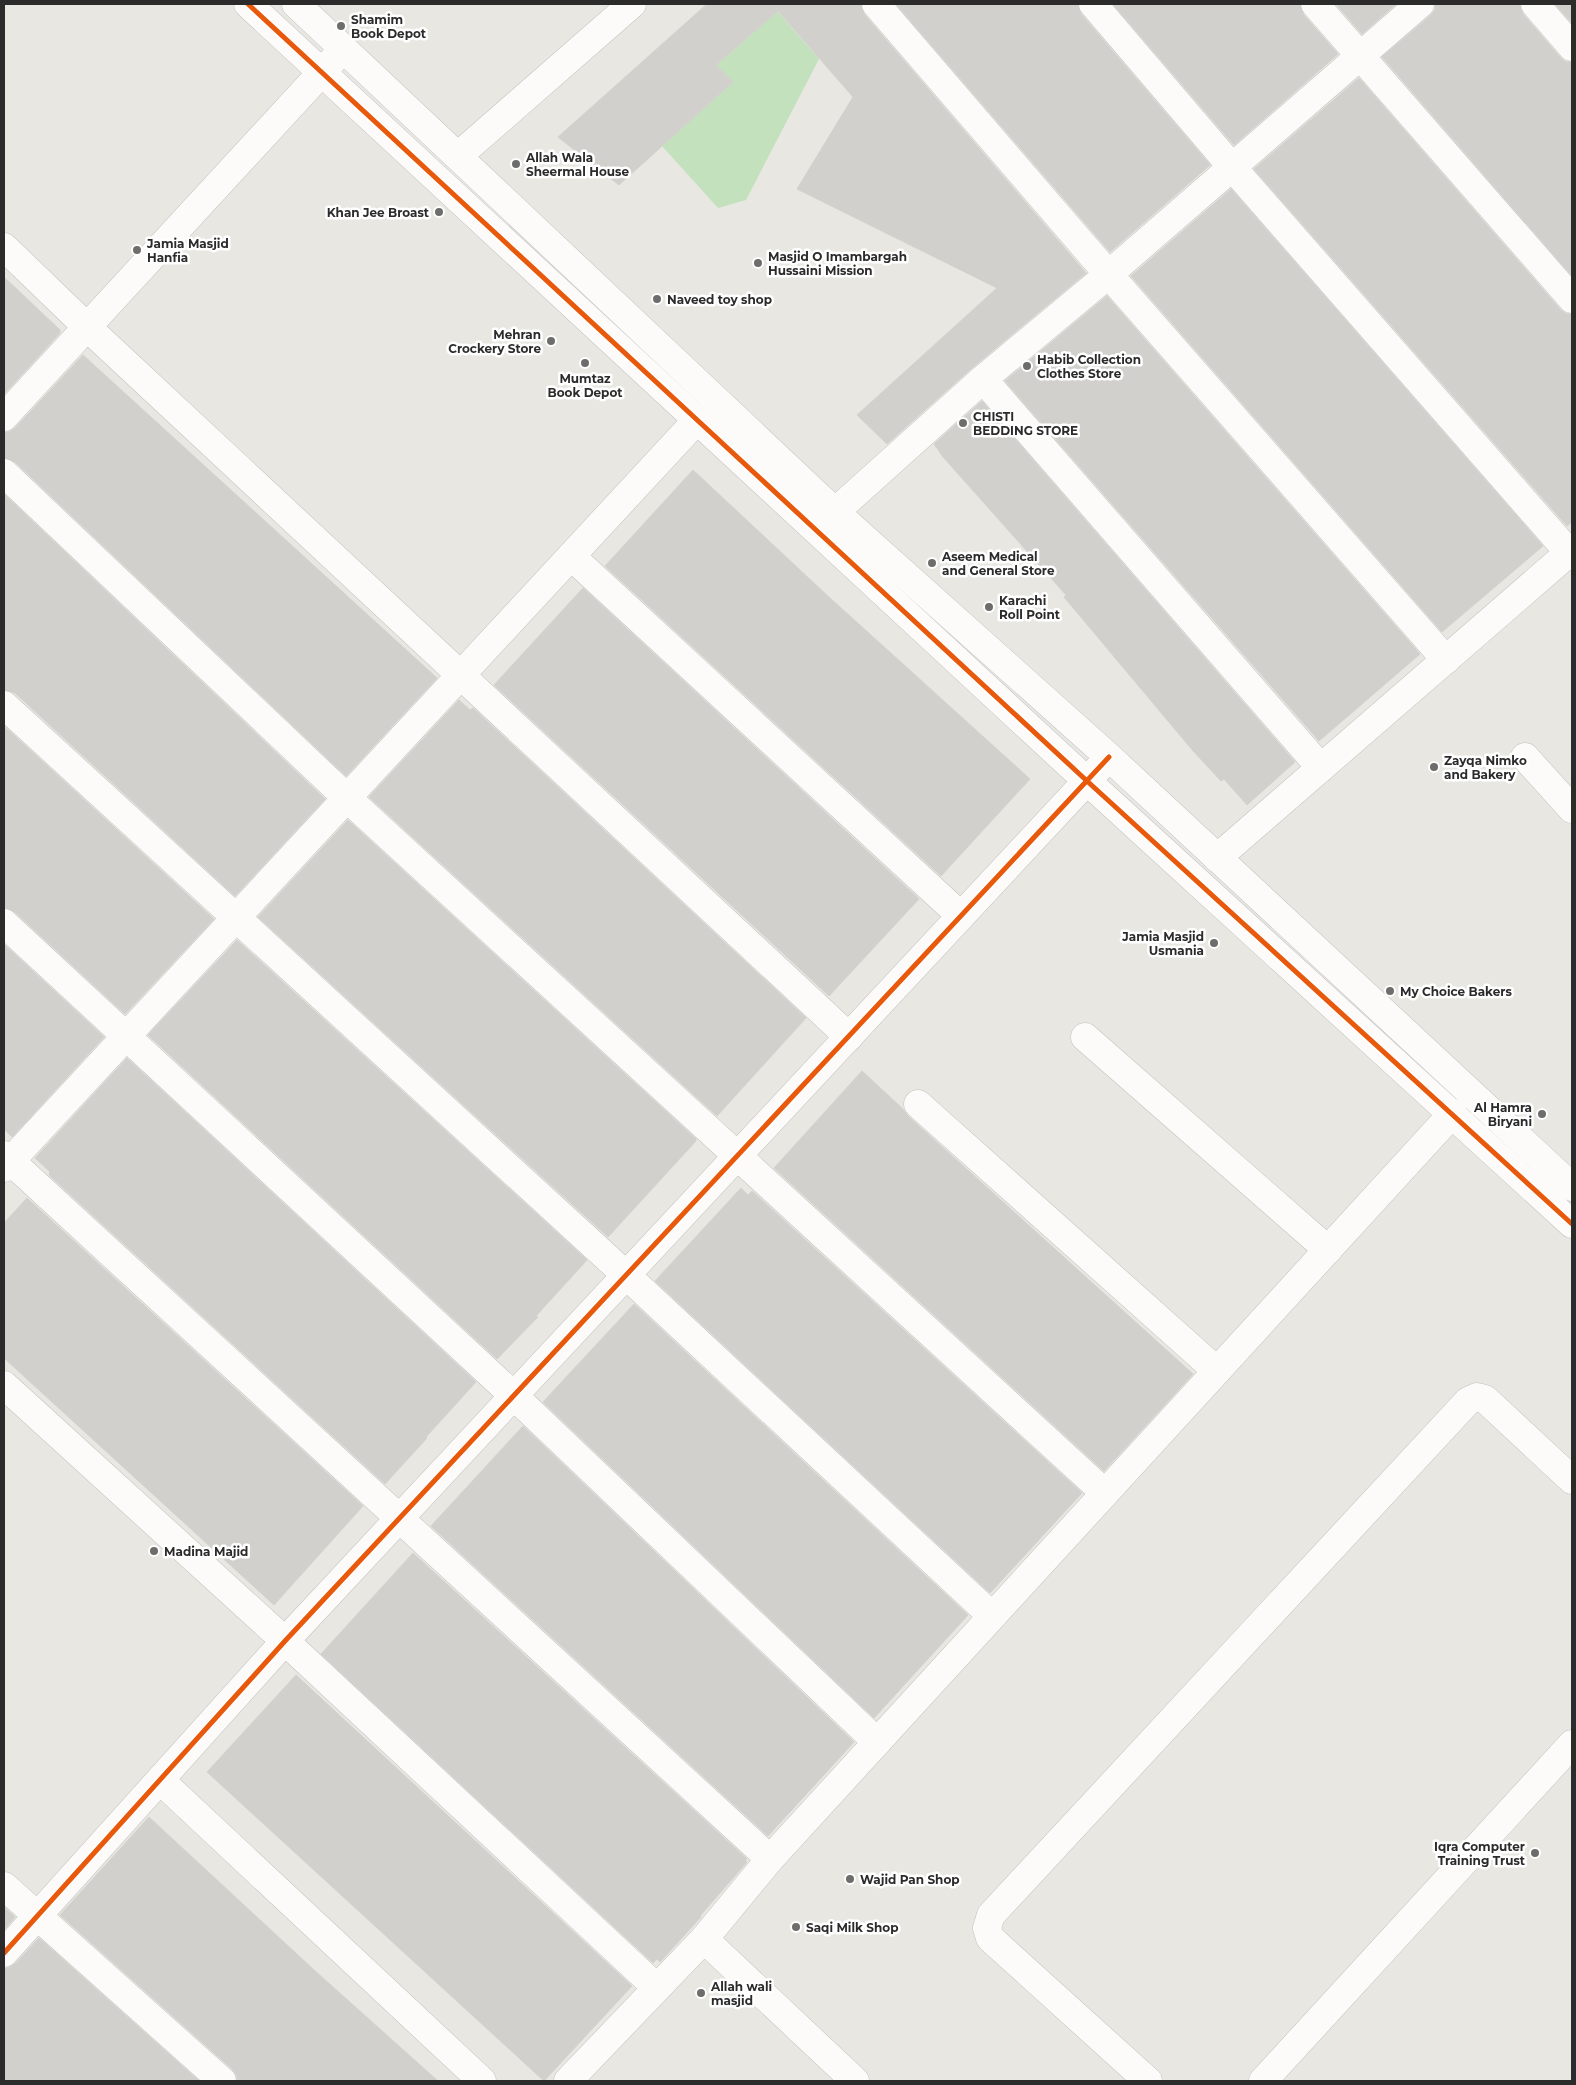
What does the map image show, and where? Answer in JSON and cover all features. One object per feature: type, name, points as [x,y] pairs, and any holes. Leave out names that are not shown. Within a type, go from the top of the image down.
[{"type":"street","points":[[248,4],[1087,781],[1453,1113],[1572,1224]]},
{"type":"street","points":[[296,4],[836,512],[1109,757],[1572,1187]]},
{"type":"street","points":[[458,156],[632,4]]},
{"type":"street","points":[[876,4],[1446,660]]},
{"type":"street","points":[[1093,4],[1232,167],[1571,553],[1217,858]]},
{"type":"street","points":[[1315,4],[1572,300]]},
{"type":"street","points":[[836,512],[983,379],[1109,274],[1420,4]]},
{"type":"street","points":[[1535,4],[1572,47]]},
{"type":"street","points":[[4,417],[344,49]]},
{"type":"street","points":[[4,247],[87,327],[848,1037]]},
{"type":"street","points":[[983,379],[1321,768]]},
{"type":"street","points":[[698,419],[126,1037],[6,1161],[770,1859]]},
{"type":"street","points":[[4,473],[347,798],[1105,1493]]},
{"type":"street","points":[[571,556],[961,916]]},
{"type":"street","points":[[4,705],[626,1276],[991,1615]]},
{"type":"street","points":[[4,1953],[285,1641],[1109,757]]},
{"type":"street","points":[[1525,757],[1572,809]]},
{"type":"street","points":[[4,923],[514,1396],[877,1742]]},
{"type":"street","points":[[1085,1036],[1328,1250]]},
{"type":"street","points":[[918,1104],[1217,1371]]},
{"type":"street","points":[[568,2081],[704,1939],[770,1859],[991,1615],[1453,1113]]},
{"type":"street","points":[[4,1385],[285,1641],[657,1988]]},
{"type":"street","points":[[1148,2081],[990,1938],[987,1928],[991,1915],[1468,1401],[1477,1397],[1485,1399],[1572,1480]]},
{"type":"street","points":[[1262,2081],[1572,1744]]},
{"type":"street","points":[[160,1780],[482,2081]]},
{"type":"street","points":[[4,1886],[222,2081]]},
{"type":"street","points":[[704,1939],[855,2081]]},
{"type":"green space","points":[[772,5],[819,59],[746,200],[718,208],[662,146],[732,83],[716,65],[754,32],[750,21]]},
{"type":"building","points":[[707,4],[861,4],[864,14],[1086,273],[973,367],[887,444],[857,415],[997,288],[797,189],[853,97],[778,11],[716,65],[733,82],[619,185],[558,137]]},
{"type":"building","points":[[896,4],[1078,4],[1081,14],[1210,165],[1110,252]]},
{"type":"building","points":[[1113,4],[1300,4],[1303,14],[1338,54],[1234,145]]},
{"type":"building","points":[[1336,4],[1396,4],[1362,34]]},
{"type":"building","points":[[1435,4],[1520,4],[1523,14],[1560,57],[1566,62],[1572,62],[1572,276],[1382,57],[1430,16],[1435,10]]},
{"type":"building","points":[[1555,4],[1572,4],[1572,23]]},
{"type":"building","points":[[1359,78],[1560,309],[1566,314],[1572,314],[1572,522],[1567,526],[1254,169]]},
{"type":"building","points":[[1231,189],[1543,546],[1442,632],[1131,276]]},
{"type":"building","points":[[4,277],[60,330],[60,333],[4,394]]},
{"type":"building","points":[[1107,296],[1420,654],[1319,741],[1005,381]]},
{"type":"building","points":[[83,355],[437,678],[346,776],[15,462],[4,458],[4,432],[9,432],[15,428]]},
{"type":"building","points":[[982,401],[1295,762],[1247,805],[1224,779],[1221,781],[1194,752],[1064,597],[1066,595],[943,457],[934,444]]},
{"type":"building","points":[[693,470],[829,597],[1030,779],[941,876],[605,566]]},
{"type":"building","points":[[4,494],[325,799],[235,896],[15,693],[4,690]]},
{"type":"building","points":[[583,588],[919,899],[829,996],[494,685]]},
{"type":"building","points":[[459,700],[470,710],[473,708],[806,1018],[717,1116],[369,797]]},
{"type":"building","points":[[4,726],[214,919],[125,1014],[15,912],[4,908]]},
{"type":"building","points":[[348,820],[696,1139],[608,1237],[258,917]]},
{"type":"building","points":[[237,940],[587,1260],[536,1316],[538,1317],[497,1359],[148,1035]]},
{"type":"building","points":[[4,944],[104,1037],[12,1137],[4,1129]]},
{"type":"building","points":[[127,1058],[476,1382],[385,1484],[49,1175],[50,1172],[35,1158]]},
{"type":"building","points":[[862,1071],[903,1109],[908,1116],[1193,1374],[1104,1471],[774,1168]]},
{"type":"building","points":[[741,1188],[748,1195],[752,1191],[1082,1493],[990,1593],[655,1281]]},
{"type":"building","points":[[27,1198],[363,1506],[274,1605],[4,1358],[4,1223]]},
{"type":"building","points":[[634,1304],[968,1615],[874,1718],[543,1402]]},
{"type":"building","points":[[523,1426],[854,1742],[768,1836],[431,1526]]},
{"type":"building","points":[[413,1553],[747,1859],[745,1860],[747,1862],[701,1917],[660,1962],[657,1959],[653,1963],[321,1654]]},
{"type":"building","points":[[296,1675],[632,1986],[544,2081],[207,1772]]},
{"type":"building","points":[[149,1817],[313,1969],[438,2081],[237,2081],[237,2076],[232,2069],[60,1915]]},
{"type":"building","points":[[4,1907],[15,1917],[4,1930]]},
{"type":"building","points":[[39,1938],[199,2081],[4,2081],[4,1968],[9,1968],[16,1963]]},
{"type":"cycle path","points":[[248,4],[1087,781],[1572,1224]]},
{"type":"cycle path","points":[[4,1953],[285,1641],[1109,757]]},
{"type":"place","name":"Shamim Book Depot","points":[[341,26]]},
{"type":"place","name":"Allah Wala Sheermal House","points":[[516,164]]},
{"type":"place","name":"Khan Jee Broast","points":[[439,212]]},
{"type":"place","name":"Jamia Masjid Hanfia","points":[[137,250]]},
{"type":"place","name":"Masjid O Imambargah Hussaini Mission","points":[[758,263]]},
{"type":"place","name":"Naveed toy shop","points":[[657,299]]},
{"type":"place","name":"Mehran Crockery Store","points":[[551,341]]},
{"type":"place","name":"Mumtaz Book Depot","points":[[585,363]]},
{"type":"place","name":"Habib Collection Clothes Store","points":[[1027,366]]},
{"type":"place","name":"CHISTI BEDDING STORE","points":[[963,423]]},
{"type":"place","name":"Aseem Medical and General Store","points":[[932,563]]},
{"type":"place","name":"Karachi Roll Point","points":[[989,607]]},
{"type":"place","name":"Zayqa Nimko and Bakery","points":[[1434,767]]},
{"type":"place","name":"Jamia Masjid Usmania","points":[[1214,943]]},
{"type":"place","name":"My Choice Bakers","points":[[1390,991]]},
{"type":"place","name":"Al Hamra Biryani","points":[[1542,1114]]},
{"type":"place","name":"Madina Majid","points":[[154,1551]]},
{"type":"place","name":"Iqra Computer Training Trust","points":[[1535,1853]]},
{"type":"place","name":"Wajid Pan Shop","points":[[850,1879]]},
{"type":"place","name":"Saqi Milk Shop","points":[[796,1927]]},
{"type":"place","name":"Allah wali masjid","points":[[701,1993]]}]
